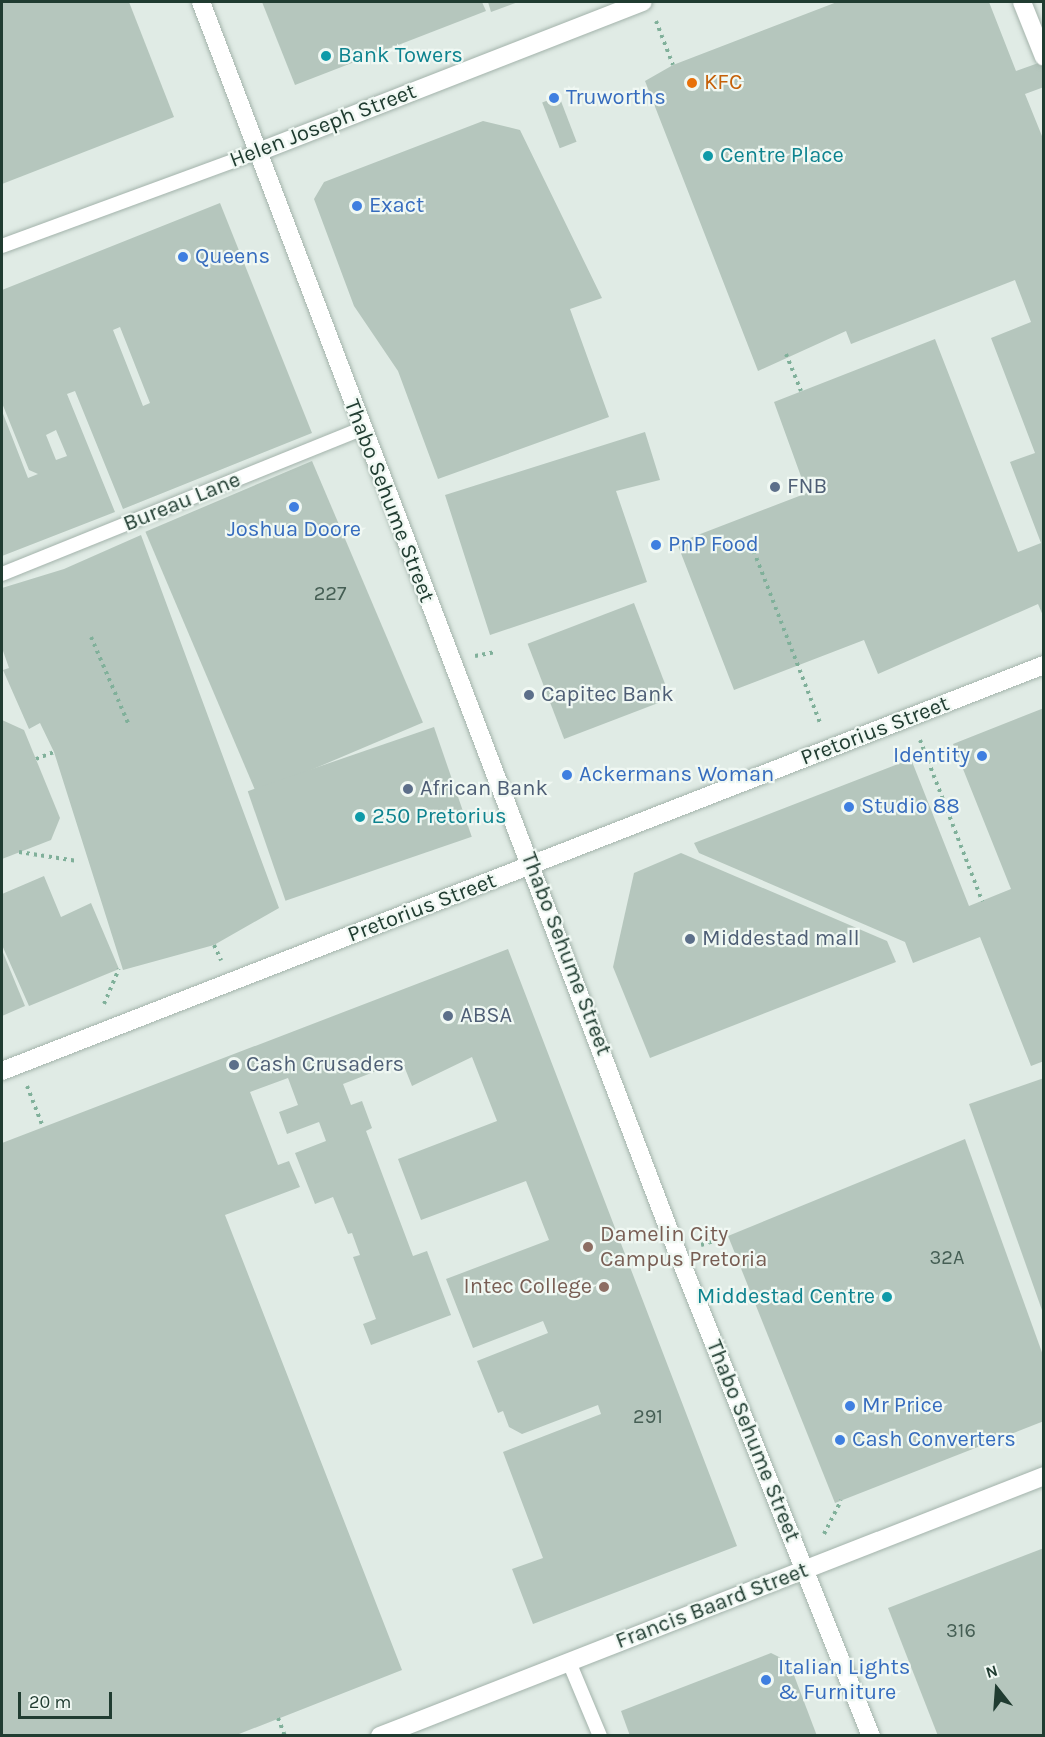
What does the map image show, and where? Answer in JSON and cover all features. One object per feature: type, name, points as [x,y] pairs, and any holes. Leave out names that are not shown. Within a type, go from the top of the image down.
[{"type":"street","name":"Thabo Sehume Street","points":[[201,2],[361,429],[533,865],[678,1254],[871,1736]]},
{"type":"street","points":[[1022,2],[1044,57]]},
{"type":"street","name":"Helen Joseph Street","points":[[258,152],[648,7]]},
{"type":"street","name":"Pretorius Street","points":[[10,1068],[1044,665]]},
{"type":"street","name":"Francis Baard Street","points":[[380,1736],[1044,1476]]},
{"type":"lane","name":"Helen Joseph Street","points":[[2,246],[258,152]]},
{"type":"lane","name":"Bureau Lane","points":[[2,574],[361,429]]},
{"type":"lane","points":[[569,1662],[600,1736]]},
{"type":"path","points":[[648,7],[673,65]]},
{"type":"path","points":[[786,354],[801,391]]},
{"type":"path","points":[[751,544],[817,715]]},
{"type":"path","points":[[91,637],[128,723]]},
{"type":"path","points":[[911,717],[982,901]]},
{"type":"path","points":[[36,759],[54,752]]},
{"type":"path","points":[[19,852],[77,861]]},
{"type":"path","points":[[10,1068],[43,1127]]},
{"type":"path","points":[[721,1237],[728,1236]]},
{"type":"path","points":[[278,1718],[285,1736]]},
{"type":"building","points":[[2,2],[129,2],[174,117],[2,184]]},
{"type":"building","name":"Bank Towers","points":[[262,2],[482,2],[486,11],[295,85]]},
{"type":"building","points":[[488,2],[518,2],[491,12]]},
{"type":"building","points":[[837,2],[989,2],[1016,71],[1044,61],[1044,87],[1025,94],[1044,141],[1044,618],[1038,604],[878,674],[864,640],[734,690],[677,543],[807,493],[774,402],[935,339],[1018,552],[1041,543],[1010,462],[1035,453],[991,338],[1031,322],[1015,280],[851,344],[846,331],[758,371],[645,81],[673,65]]},
{"type":"building","points":[[559,96],[577,142],[560,148],[542,102]]},
{"type":"building","points":[[483,121],[520,130],[602,298],[570,309],[609,417],[438,479],[398,371],[354,306],[314,199],[324,182]]},
{"type":"building","points":[[220,203],[312,433],[123,509],[75,391],[67,394],[115,512],[2,556],[2,411],[28,478],[38,474],[29,470],[2,403],[2,290]],"holes":[[[120,327],[150,403],[143,406],[113,330]],[[56,430],[67,456],[56,460],[46,435]]]},
{"type":"building","points":[[645,432],[660,480],[616,491],[647,582],[490,635],[445,495]]},
{"type":"building","points":[[312,461],[423,722],[256,793],[145,532]]},
{"type":"building","points":[[141,535],[279,908],[214,945],[123,970],[54,752],[40,723],[29,729],[3,670],[9,668],[2,648],[2,588],[64,569]]},
{"type":"building","points":[[634,603],[671,698],[564,739],[528,644]]},
{"type":"building","points":[[1044,708],[1044,1061],[1031,1066],[980,937],[913,963],[905,942],[699,853],[694,843],[911,759],[969,906],[1011,889],[953,744]]},
{"type":"building","points":[[2,720],[24,730],[60,818],[51,840],[2,859]]},
{"type":"building","name":"250 Pretorius","points":[[434,727],[472,837],[285,901],[248,791]]},
{"type":"building","points":[[681,853],[887,941],[896,962],[650,1058],[613,967],[634,873]]},
{"type":"building","points":[[44,876],[61,917],[91,903],[119,969],[29,1006],[2,945],[2,894]]},
{"type":"building","points":[[508,949],[737,1546],[533,1624],[512,1569],[543,1558],[503,1452],[601,1414],[598,1405],[522,1434],[509,1427],[503,1411],[498,1413],[477,1361],[548,1333],[543,1321],[473,1348],[446,1279],[549,1240],[526,1181],[421,1220],[398,1159],[497,1121],[472,1057],[412,1086],[402,1061],[343,1084],[351,1105],[362,1101],[372,1128],[366,1131],[413,1256],[427,1251],[451,1315],[371,1345],[363,1324],[376,1319],[353,1257],[360,1255],[352,1233],[348,1234],[333,1197],[315,1204],[295,1153],[326,1141],[319,1122],[287,1134],[279,1112],[298,1105],[288,1078],[250,1092],[278,1165],[289,1161],[300,1187],[225,1215],[402,1670],[234,1736],[2,1736],[2,1143]]},
{"type":"building","points":[[2,950],[25,1006],[2,1016]]},
{"type":"building","points":[[1044,1078],[1044,1313],[1043,1313],[969,1104]]},
{"type":"building","name":"Middestad Centre","points":[[965,1139],[1044,1358],[1044,1421],[835,1503],[728,1236]]},
{"type":"building","points":[[1044,1548],[1044,1736],[938,1736],[888,1608]]},
{"type":"building","points":[[771,1653],[789,1662],[817,1736],[630,1736],[621,1711]]},
{"type":"place","name":"Bank Towers","points":[[326,56]]},
{"type":"place","name":"KFC","points":[[692,83]]},
{"type":"place","name":"Truworths","points":[[554,98]]},
{"type":"place","name":"Centre Place","points":[[708,156]]},
{"type":"place","name":"Exact","points":[[357,206]]},
{"type":"place","name":"Queens","points":[[183,257]]},
{"type":"place","name":"FNB","points":[[775,487]]},
{"type":"place","name":"Joshua Doore","points":[[294,507]]},
{"type":"place","name":"PnP Food","points":[[656,545]]},
{"type":"place","name":"Capitec Bank","points":[[529,695]]},
{"type":"place","name":"Identity","points":[[982,756]]},
{"type":"place","name":"Ackermans Woman","points":[[567,775]]},
{"type":"place","name":"African Bank","points":[[408,789]]},
{"type":"place","name":"Studio 88","points":[[849,807]]},
{"type":"place","name":"250 Pretorius","points":[[360,817]]},
{"type":"place","name":"Middestad mall","points":[[690,939]]},
{"type":"place","name":"ABSA","points":[[448,1016]]},
{"type":"place","name":"Cash Crusaders","points":[[234,1065]]},
{"type":"place","name":"Damelin City Campus Pretoria","points":[[588,1247]]},
{"type":"place","name":"Intec College","points":[[604,1287]]},
{"type":"place","name":"Middestad Centre","points":[[887,1297]]},
{"type":"place","name":"Mr Price","points":[[850,1406]]},
{"type":"place","name":"Cash Converters","points":[[840,1440]]},
{"type":"place","name":"Italian Lights & Furniture","points":[[766,1680]]}]
